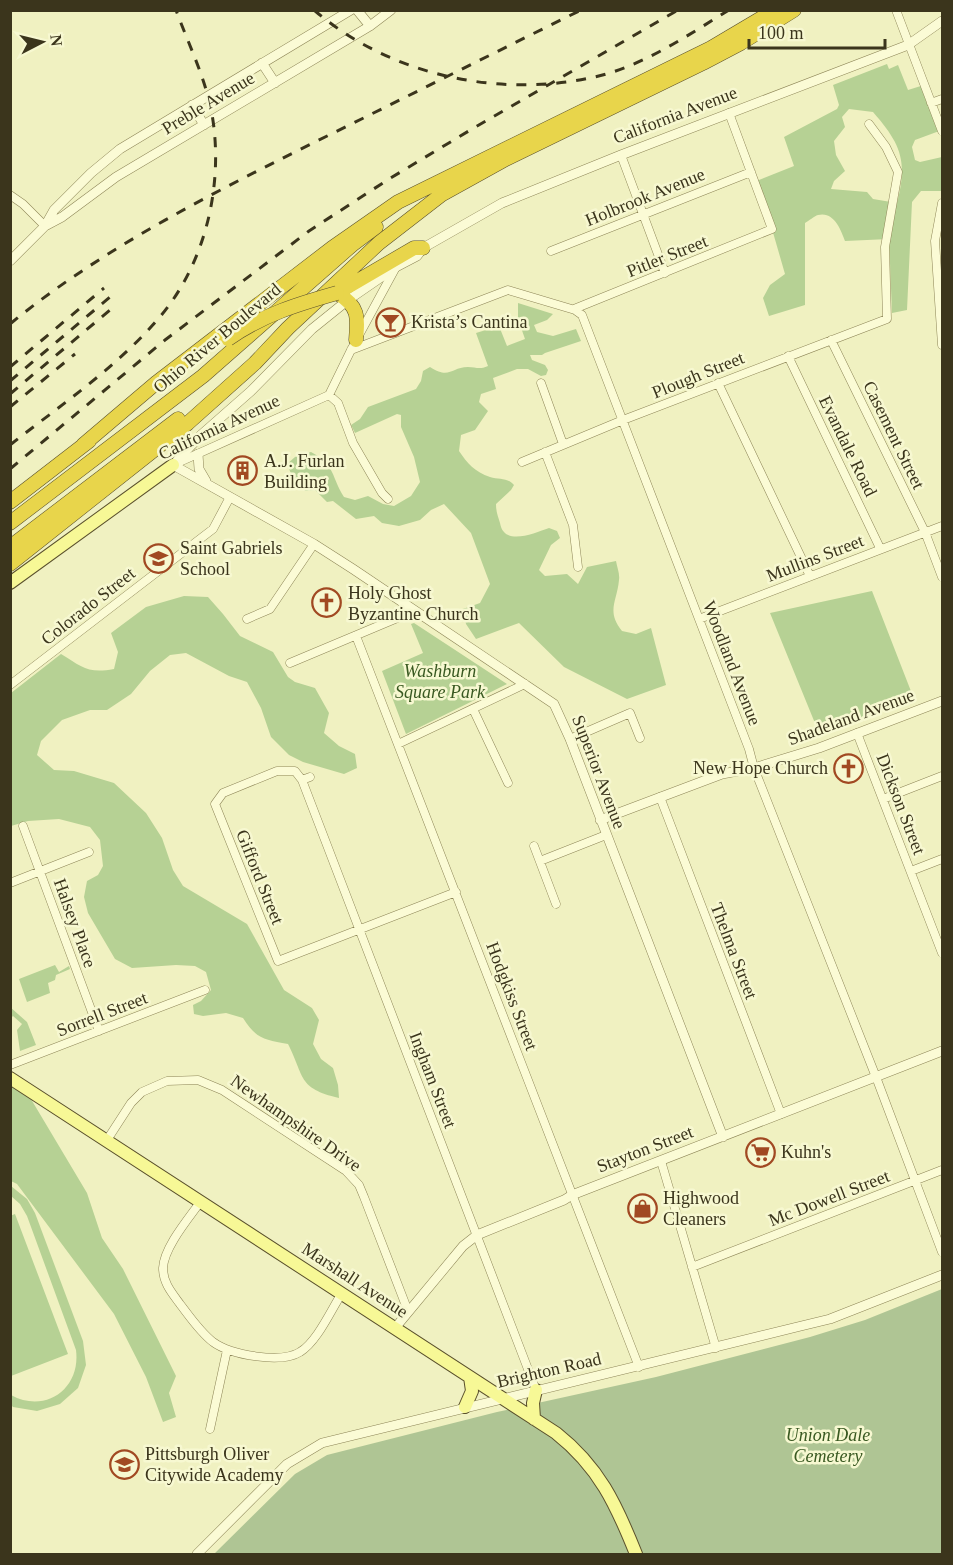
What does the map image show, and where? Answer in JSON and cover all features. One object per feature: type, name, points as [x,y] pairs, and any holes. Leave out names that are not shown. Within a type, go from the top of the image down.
[{"type":"highway","points":[[83,445],[156,382],[332,248],[398,202],[711,48],[775,10]]},
{"type":"highway","points":[[10,564],[188,423],[255,363],[288,328],[379,243],[441,195],[506,159],[703,63],[741,43],[794,10]]},
{"type":"highway","name":"Ohio River Boulevard","points":[[10,523],[203,376],[352,245],[444,180]]},
{"type":"highway","points":[[10,502],[83,445],[250,324],[270,314],[343,295],[414,248],[423,248]]},
{"type":"highway","points":[[343,295],[356,312],[358,323],[353,345]]},
{"type":"highway","name":"Ohio River Boulevard","points":[[10,547],[212,393],[288,328]]},
{"type":"main road","name":"California Avenue","points":[[10,583],[173,465]]},
{"type":"main road","name":"Marshall Avenue","points":[[10,1077],[568,1442],[598,1476],[615,1503],[636,1554]]},
{"type":"main road","points":[[465,1407],[472,1391],[470,1377]]},
{"type":"main road","points":[[534,1419],[533,1403],[536,1390]]},
{"type":"street","name":"Preble Avenue","points":[[45,226],[54,210],[91,173],[120,149],[351,10]]},
{"type":"street","points":[[357,10],[370,26]]},
{"type":"street","name":"Preble Avenue","points":[[45,226],[62,217],[116,177],[370,26],[391,10]]},
{"type":"street","points":[[896,10],[942,131]]},
{"type":"street","name":"California Avenue","points":[[173,465],[201,435],[251,391],[343,295],[417,256],[423,248],[502,202],[908,45],[942,21]]},
{"type":"street","points":[[262,63],[275,83]]},
{"type":"street","points":[[931,103],[942,99]]},
{"type":"street","points":[[192,105],[204,125]]},
{"type":"street","points":[[729,114],[751,172]]},
{"type":"street","name":"Plough Street","points":[[522,462],[623,420],[887,319],[885,247],[898,172],[886,147],[869,124]]},
{"type":"street","points":[[621,155],[665,273]]},
{"type":"street","name":"Holbrook Avenue","points":[[551,251],[751,172]]},
{"type":"street","name":"Pitler Street","points":[[574,309],[772,229],[751,172]]},
{"type":"street","points":[[10,195],[23,204],[45,226],[10,261]]},
{"type":"street","points":[[942,203],[935,242],[942,345]]},
{"type":"street","points":[[388,499],[382,493],[353,443],[338,403],[329,395],[353,345],[396,267]]},
{"type":"street","points":[[353,345],[508,290],[574,309]]},
{"type":"street","name":"Woodland Avenue","points":[[574,309],[584,317],[749,749],[754,768],[876,1077],[942,1252]]},
{"type":"street","name":"Casement Street","points":[[831,340],[925,532],[942,577]]},
{"type":"street","name":"Evandale Road","points":[[788,356],[880,548]]},
{"type":"street","points":[[541,383],[563,444]]},
{"type":"street","points":[[718,383],[810,576]]},
{"type":"street","name":"California Avenue","points":[[173,465],[329,395]]},
{"type":"street","points":[[545,452],[573,525],[578,567]]},
{"type":"street","points":[[198,454],[199,469],[210,486]]},
{"type":"street","name":"Superior Avenue","points":[[173,465],[314,544],[554,704],[570,739],[723,1137]]},
{"type":"street","name":"Colorado Street","points":[[10,685],[213,529],[230,497]]},
{"type":"street","name":"Mullins Street","points":[[699,619],[942,526]]},
{"type":"street","points":[[247,619],[270,609],[314,544]]},
{"type":"street","points":[[290,663],[414,611]]},
{"type":"street","name":"Hodgkiss Street","points":[[356,636],[639,1367]]},
{"type":"street","points":[[398,744],[525,684]]},
{"type":"street","name":"Shadeland Avenue","points":[[600,820],[722,774],[754,768],[942,701]]},
{"type":"street","points":[[473,709],[508,783]]},
{"type":"street","points":[[570,739],[630,713],[640,738]]},
{"type":"street","name":"Dickson Street","points":[[857,733],[911,871],[939,934],[942,953]]},
{"type":"street","name":"Ingham Street","points":[[215,804],[223,793],[277,771],[295,771],[306,778],[360,929],[536,1390]]},
{"type":"street","points":[[883,799],[942,776]]},
{"type":"street","name":"Thelma Street","points":[[660,797],[781,1114]]},
{"type":"street","name":"Gifford Street","points":[[215,804],[278,961],[360,929]]},
{"type":"street","name":"Halsey Place","points":[[23,826],[99,1031]]},
{"type":"street","points":[[540,861],[606,835]]},
{"type":"street","points":[[534,846],[556,904]]},
{"type":"street","points":[[10,883],[89,852]]},
{"type":"street","points":[[911,871],[942,859]]},
{"type":"street","points":[[360,929],[456,892]]},
{"type":"street","name":"Sorrell Street","points":[[10,1065],[205,990]]},
{"type":"street","name":"Stayton Street","points":[[395,1328],[463,1246],[477,1235],[572,1195],[942,1051]]},
{"type":"street","name":"Newhampshire Drive","points":[[107,1140],[131,1103],[150,1088],[167,1081],[188,1079],[215,1086],[346,1171],[355,1180],[364,1197],[408,1311]]},
{"type":"street","points":[[661,1161],[716,1348]]},
{"type":"street","name":"Mc Dowell Street","points":[[693,1267],[942,1170]]},
{"type":"street","points":[[201,1201],[166,1253],[164,1274],[168,1287],[195,1324],[212,1341],[227,1350],[270,1358],[297,1354],[311,1342],[342,1293]]},
{"type":"street","name":"Brighton Road","points":[[197,1554],[287,1464],[310,1449],[336,1439],[830,1319],[942,1275]]},
{"type":"street","points":[[210,1430],[227,1350]]},
{"type":"green space","points":[[887,64],[889,69],[898,65],[908,90],[924,85],[942,130],[915,140],[912,147],[915,160],[920,162],[942,157],[942,191],[921,191],[912,202],[907,310],[892,313],[889,239],[845,241],[836,222],[824,215],[816,216],[805,223],[805,305],[769,316],[763,298],[770,285],[785,274],[772,229],[754,182],[794,166],[784,137],[837,109],[839,105],[833,85]],"holes":[[[849,109],[873,112],[883,123],[900,154],[902,176],[897,203],[873,199],[867,192],[831,189],[834,181],[845,171],[836,155],[834,141],[845,127],[842,117]]]},
{"type":"green space","points":[[518,303],[553,314],[547,320],[534,325],[537,332],[553,336],[576,329],[581,341],[542,355],[530,355],[532,360],[545,365],[548,370],[546,375],[541,376],[528,369],[517,369],[493,378],[496,389],[481,394],[479,402],[488,411],[475,430],[461,435],[459,451],[480,473],[506,480],[514,485],[496,504],[497,514],[507,535],[528,535],[549,528],[557,531],[560,538],[551,545],[539,570],[545,576],[567,574],[578,584],[587,567],[616,561],[619,578],[614,618],[622,631],[636,634],[651,628],[666,685],[627,699],[564,667],[519,623],[476,639],[466,624],[463,609],[480,603],[490,584],[471,533],[444,504],[431,510],[420,520],[399,526],[382,523],[374,516],[356,519],[333,501],[327,502],[315,490],[305,491],[292,476],[287,464],[295,457],[311,452],[329,467],[344,497],[355,500],[368,496],[383,504],[394,506],[411,496],[420,482],[414,457],[401,427],[401,415],[397,414],[355,433],[351,425],[360,419],[368,407],[416,389],[423,371],[430,367],[446,373],[468,367],[488,366],[476,333],[499,326],[507,346],[525,339],[518,319]]},
{"type":"green space","points":[[872,591],[914,699],[819,733],[770,613]]},
{"type":"green space","points":[[184,596],[208,597],[240,636],[273,652],[288,677],[295,682],[315,688],[329,713],[324,733],[339,746],[355,754],[357,768],[344,774],[303,762],[289,755],[271,737],[261,708],[247,682],[229,676],[186,653],[170,655],[150,671],[131,694],[107,710],[90,710],[62,720],[41,741],[37,755],[54,770],[74,771],[114,783],[146,813],[162,838],[173,870],[183,886],[247,924],[284,990],[312,1008],[319,1020],[313,1044],[321,1059],[333,1068],[339,1098],[316,1090],[304,1080],[288,1044],[262,1037],[252,1030],[243,1018],[226,1013],[203,1016],[194,1014],[193,1005],[201,1001],[211,990],[206,972],[195,966],[132,968],[115,959],[88,913],[84,897],[87,881],[98,875],[103,866],[100,840],[90,827],[59,819],[28,821],[11,826],[11,693],[61,654],[91,670],[114,669],[118,652],[111,633],[146,607]]},
{"type":"green space","name":"Washburn Square Park","points":[[414,623],[507,684],[406,734],[382,671],[423,653],[411,624]]},
{"type":"green space","points":[[55,965],[59,972],[69,966],[70,969],[56,975],[55,980],[48,983],[50,993],[27,1002],[19,979]]},
{"type":"green space","points":[[10,1007],[27,1022],[36,1045],[20,1051],[17,1030],[22,1024],[13,1016],[11,1018]]},
{"type":"green space","points":[[10,1078],[22,1084],[87,1193],[102,1238],[123,1269],[176,1376],[169,1393],[176,1417],[163,1422],[146,1377],[114,1314],[17,1184],[11,1181]]},
{"type":"green space","points":[[11,1186],[27,1199],[35,1213],[83,1341],[86,1365],[78,1388],[60,1404],[37,1411],[13,1407],[11,1395],[24,1400],[36,1401],[58,1394],[73,1376],[76,1350],[27,1216],[20,1204],[11,1196]]},
{"type":"green space","points":[[15,1214],[68,1354],[11,1376],[10,1216]]},
{"type":"green space","name":"Union Dale Cemetery","points":[[942,1289],[942,1554],[214,1554],[295,1474],[327,1455],[497,1412],[656,1377],[810,1337],[865,1320]]},
{"type":"railway","points":[[10,445],[88,385],[143,336],[176,296],[200,246],[213,192],[216,164],[215,136],[204,84],[176,10]]},
{"type":"railway","points":[[314,10],[343,32],[409,65],[444,76],[517,85],[590,78],[627,67],[662,50],[729,10]]},
{"type":"railway","points":[[10,324],[82,271],[196,203],[581,10]]},
{"type":"railway","points":[[10,469],[165,340],[309,231],[472,129],[678,10]]},
{"type":"railway","points":[[10,367],[104,288]]},
{"type":"railway","points":[[10,381],[110,297]]},
{"type":"railway","points":[[10,394],[116,305]]},
{"type":"railway","points":[[10,407],[75,354]]},
{"type":"place","name":"Krista’s Cantina","points":[[390,322]]},
{"type":"place","name":"A.J. Furlan Building","points":[[243,471]]},
{"type":"place","name":"Saint Gabriels School","points":[[159,558]]},
{"type":"place","name":"Holy Ghost Byzantine Church","points":[[327,603]]},
{"type":"place","name":"New Hope Church","points":[[849,768]]},
{"type":"place","name":"Kuhn's","points":[[760,1152]]},
{"type":"place","name":"Highwood Cleaners","points":[[642,1208]]},
{"type":"place","name":"Pittsburgh Oliver Citywide Academy","points":[[124,1464]]}]
